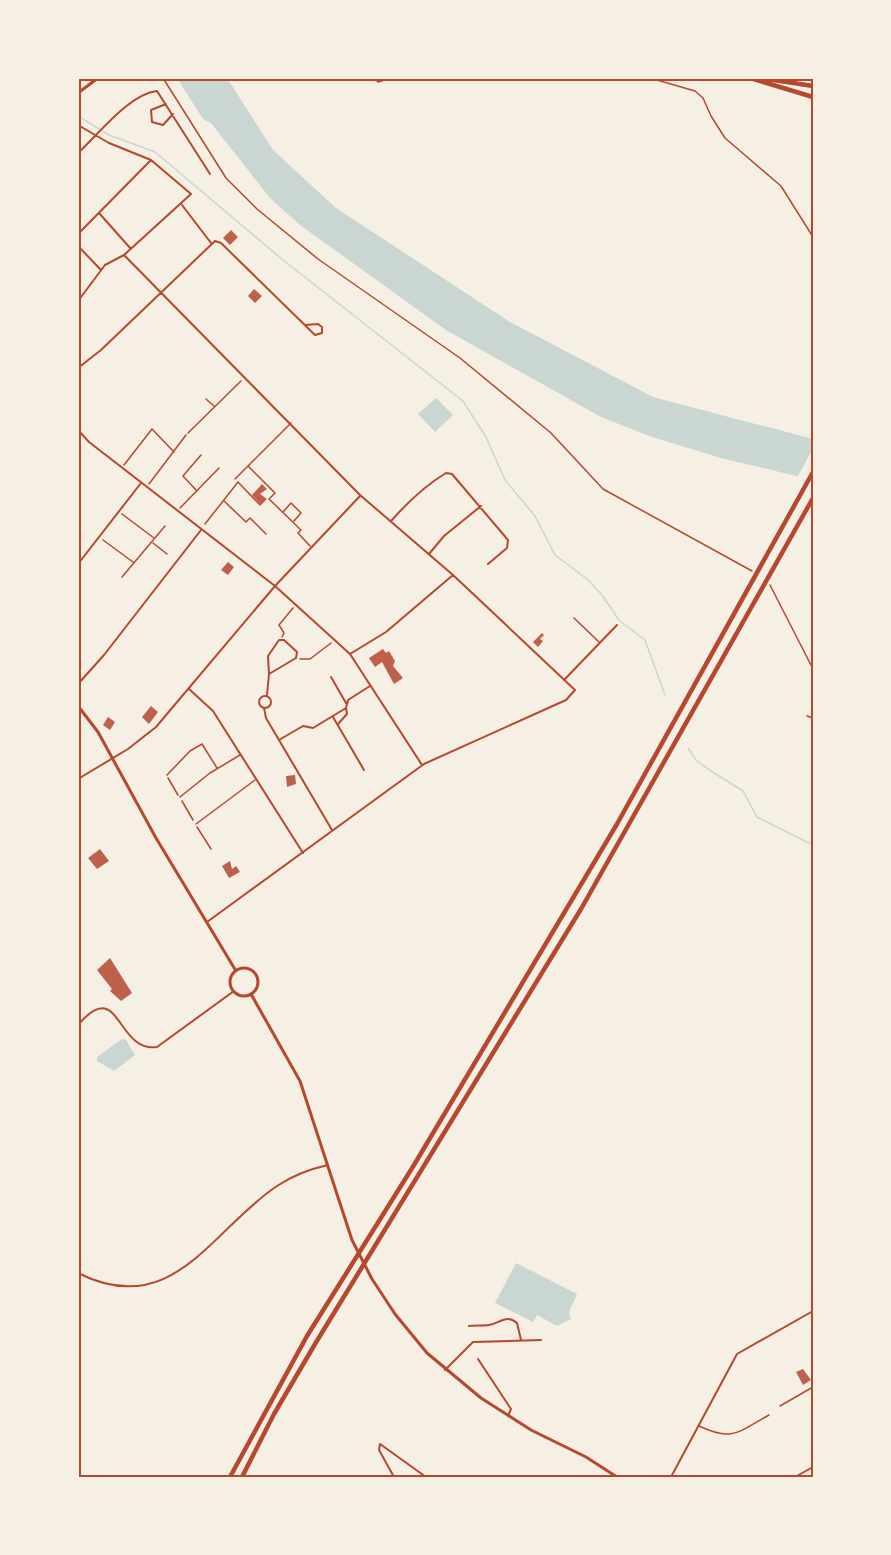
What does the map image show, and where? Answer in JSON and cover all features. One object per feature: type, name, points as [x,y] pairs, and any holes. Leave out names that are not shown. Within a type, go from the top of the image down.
[{"type":"highway","points":[[750,78],[813,97]]},
{"type":"highway","points":[[758,78],[813,86]]},
{"type":"highway","points":[[230,1477],[308,1335],[529,976],[617,824],[813,472]]},
{"type":"highway","points":[[242,1477],[274,1414],[315,1344],[581,909],[813,498]]},
{"type":"street","points":[[78,93],[98,78]]},
{"type":"street","points":[[78,153],[105,125],[151,92],[157,91],[210,174]]},
{"type":"street","points":[[166,104],[152,110],[152,122],[163,125],[173,114]]},
{"type":"street","points":[[78,125],[151,160],[191,194],[182,205],[156,224],[124,255],[111,261],[101,270],[78,302]]},
{"type":"street","points":[[78,234],[151,160]]},
{"type":"street","points":[[182,205],[211,243]]},
{"type":"street","points":[[99,213],[131,249]]},
{"type":"street","points":[[78,368],[101,350],[211,243],[217,241],[315,335],[322,333],[322,327],[318,324],[305,325]]},
{"type":"street","points":[[78,246],[101,270]]},
{"type":"street","points":[[124,255],[360,495],[453,575],[575,690],[566,700],[422,765],[207,922]]},
{"type":"street","points":[[78,430],[81,435],[122,468],[275,586],[350,654],[422,765]]},
{"type":"street","points":[[78,438],[81,435]]},
{"type":"street","points":[[391,521],[403,507],[447,473],[454,476],[481,506],[508,542],[507,548],[488,564]]},
{"type":"street","points":[[78,564],[141,483]]},
{"type":"street","points":[[78,779],[151,731],[275,586],[360,495]]},
{"type":"street","points":[[429,554],[444,536],[481,506]]},
{"type":"street","points":[[78,684],[104,655],[201,530]]},
{"type":"street","points":[[350,654],[386,632],[453,575]]},
{"type":"street","points":[[564,680],[617,625]]},
{"type":"street","points":[[264,708],[271,704],[267,697],[268,674],[270,651],[276,643],[284,640],[295,649],[296,658],[268,674]]},
{"type":"street","points":[[331,677],[346,704],[347,714],[338,724]]},
{"type":"street","points":[[346,704],[371,686]]},
{"type":"street","points":[[189,689],[213,711],[303,853]]},
{"type":"street","points":[[267,697],[260,700],[266,718],[333,830]]},
{"type":"street","points":[[78,706],[88,716],[236,971]]},
{"type":"street","points":[[279,740],[303,726],[313,728],[346,708]]},
{"type":"street","points":[[333,717],[364,770]]},
{"type":"street","points":[[247,969],[256,975],[258,986],[251,994],[242,995],[234,991],[231,982],[236,971],[247,969]]},
{"type":"street","points":[[78,1025],[98,1007],[104,1006],[111,1010],[137,1043],[147,1047],[157,1047],[234,991]]},
{"type":"street","points":[[251,994],[300,1081],[352,1240],[372,1279],[405,1327],[445,1370],[508,1416],[618,1477]]},
{"type":"street","points":[[78,1273],[94,1280],[120,1285],[143,1284],[167,1277],[202,1255],[256,1202],[276,1186],[298,1174],[328,1165]]},
{"type":"street","points":[[672,1477],[737,1354],[813,1311]]},
{"type":"street","points":[[469,1326],[492,1325],[503,1319],[510,1319],[517,1323],[521,1340]]},
{"type":"street","points":[[445,1370],[473,1342],[541,1340]]},
{"type":"street","points":[[478,1359],[511,1409],[508,1416]]},
{"type":"street","points":[[394,1477],[379,1450],[380,1444],[426,1477]]},
{"type":"street","points":[[795,1477],[813,1467]]},
{"type":"lane","points":[[235,479],[291,423]]},
{"type":"lane","points":[[249,466],[275,493],[269,499],[301,530],[298,533],[312,547]]},
{"type":"lane","points":[[283,512],[291,503],[301,513],[293,522]]},
{"type":"lane","points":[[574,618],[600,643]]},
{"type":"lane","points":[[167,775],[190,751],[202,744],[217,768]]},
{"type":"lane","points":[[180,797],[217,768],[241,755]]},
{"type":"lane","points":[[196,824],[256,780]]},
{"type":"lane","points":[[780,1406],[813,1387]]},
{"type":"lane","points":[[699,1426],[720,1435],[728,1435],[769,1415]]},
{"type":"path","points":[[164,78],[226,178],[257,209],[318,259],[460,358],[538,422],[603,489],[760,576]]},
{"type":"path","points":[[373,78],[378,82],[392,78]]},
{"type":"path","points":[[650,78],[695,91],[703,98],[725,138],[781,186],[813,237]]},
{"type":"path","points":[[146,487],[187,434],[245,376]]},
{"type":"path","points":[[207,399],[215,407]]},
{"type":"path","points":[[122,468],[152,429],[174,452]]},
{"type":"path","points":[[197,491],[183,476],[201,455]]},
{"type":"path","points":[[177,511],[219,468]]},
{"type":"path","points":[[201,530],[238,482],[260,505]]},
{"type":"path","points":[[224,500],[246,522],[250,518],[266,534]]},
{"type":"path","points":[[119,512],[155,538]]},
{"type":"path","points":[[122,577],[165,526]]},
{"type":"path","points":[[99,537],[134,563]]},
{"type":"path","points":[[152,542],[167,554]]},
{"type":"path","points":[[768,580],[813,669]]},
{"type":"path","points":[[284,640],[282,636],[284,633],[279,625],[296,605]]},
{"type":"path","points":[[296,658],[310,659],[317,651],[335,640]]},
{"type":"path","points":[[807,716],[813,718]]},
{"type":"path","points":[[167,775],[211,849]]},
{"type":"shaded area","points":[[177,78],[227,78],[273,150],[336,208],[510,322],[653,397],[813,439],[813,480],[721,458],[652,437],[601,417],[446,330],[300,225],[270,198],[211,123],[203,119]]},
{"type":"shaded area","points":[[436,398],[453,415],[435,432],[418,414]]},
{"type":"shaded area","points":[[122,1039],[126,1040],[135,1055],[114,1071],[97,1061],[97,1057]]},
{"type":"shaded area","points":[[516,1263],[577,1294],[569,1312],[571,1319],[557,1326],[537,1315],[533,1322],[495,1303]]},
{"type":"pier","points":[[813,449],[813,483],[796,479]]},
{"type":"building","points":[[231,230],[238,237],[230,245],[223,238]]},
{"type":"building","points":[[254,289],[262,296],[255,303],[248,296]]},
{"type":"building","points":[[262,484],[267,489],[260,494],[267,499],[261,505],[252,495]]},
{"type":"building","points":[[228,562],[234,567],[228,575],[221,570]]},
{"type":"building","points":[[542,633],[544,635],[540,639],[543,641],[538,647],[533,642]]},
{"type":"building","points":[[383,649],[386,653],[389,651],[395,661],[393,666],[403,678],[394,684],[382,662],[375,667],[369,658]]},
{"type":"building","points":[[151,706],[158,712],[149,724],[142,717]]},
{"type":"building","points":[[108,717],[115,722],[110,730],[103,725]]},
{"type":"building","points":[[295,775],[296,784],[287,787],[286,776]]},
{"type":"building","points":[[100,849],[109,861],[97,869],[88,858]]},
{"type":"building","points":[[230,861],[232,869],[236,866],[240,872],[229,878],[222,866]]},
{"type":"building","points":[[110,958],[132,993],[121,1001],[110,991],[112,989],[97,970]]},
{"type":"building","points":[[803,1369],[811,1380],[803,1385],[796,1372]]},
{"type":"waterway","points":[[78,116],[109,135],[155,152],[283,260],[463,401],[486,437],[505,480],[535,516],[555,555],[587,579],[602,595],[619,620],[645,640],[665,695]]},
{"type":"waterway","points":[[688,748],[696,760],[743,791],[757,817],[813,845]]}]
